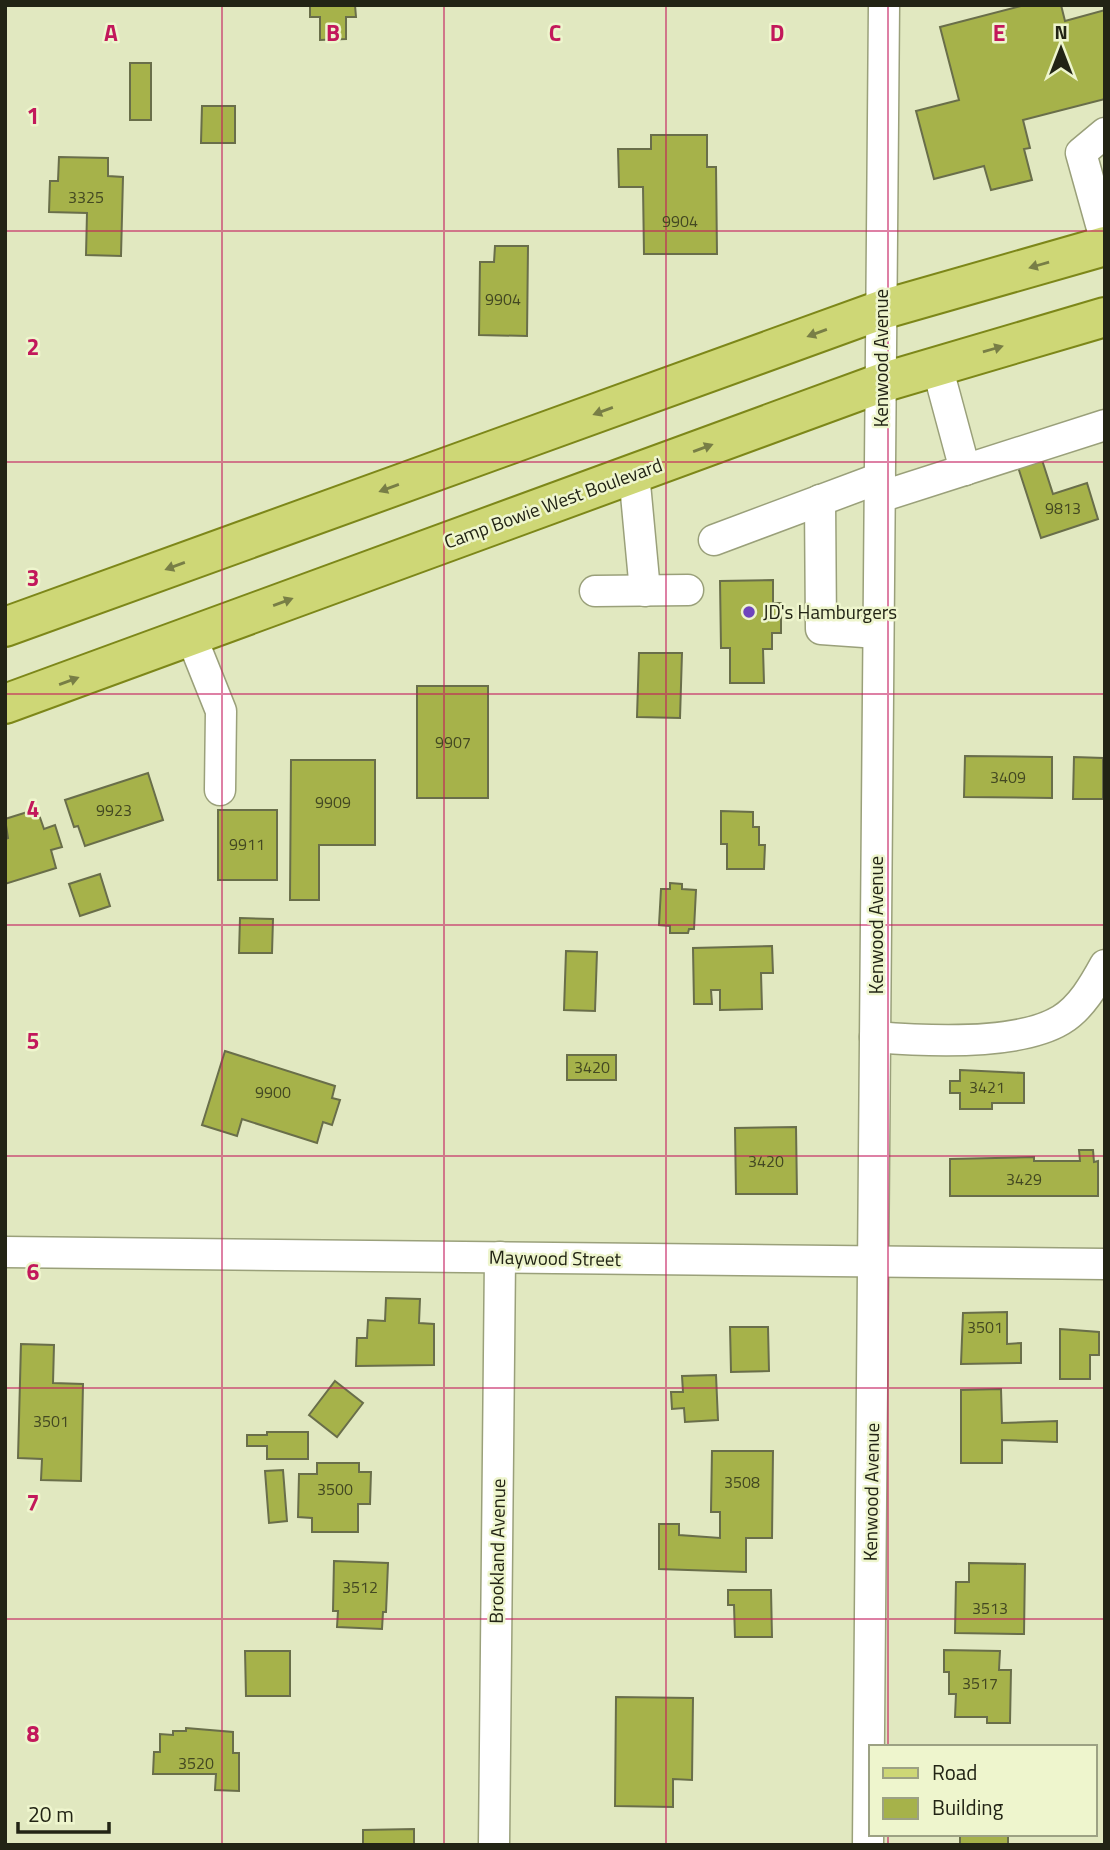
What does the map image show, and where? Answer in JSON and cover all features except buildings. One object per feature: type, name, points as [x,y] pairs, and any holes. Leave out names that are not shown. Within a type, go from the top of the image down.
[{"type":"main road","points":[[5,628],[881,310],[1105,246]]},
{"type":"main road","name":"Camp Bowie West Boulevard","points":[[5,704],[881,383],[1105,317]]},
{"type":"street","name":"Kenwood Avenue","points":[[868,1845],[884,5]]},
{"type":"street","points":[[1105,134],[1080,153],[1105,239]]},
{"type":"street","points":[[937,366],[965,470]]},
{"type":"street","points":[[714,540],[820,500],[965,470],[1105,425]]},
{"type":"street","points":[[634,473],[645,591]]},
{"type":"street","points":[[820,500],[821,629],[878,633]]},
{"type":"street","points":[[595,592],[688,590]]},
{"type":"street","points":[[191,636],[221,711],[220,790]]},
{"type":"street","points":[[875,1037],[919,1040],[1021,1034],[1061,1020],[1091,991],[1105,965]]},
{"type":"street","name":"Maywood Street","points":[[5,1252],[1105,1264]]},
{"type":"street","name":"Brookland Avenue","points":[[494,1845],[499,1257]]},
{"type":"place","name":"JD's Hamburgers","points":[[749,612]]}]
